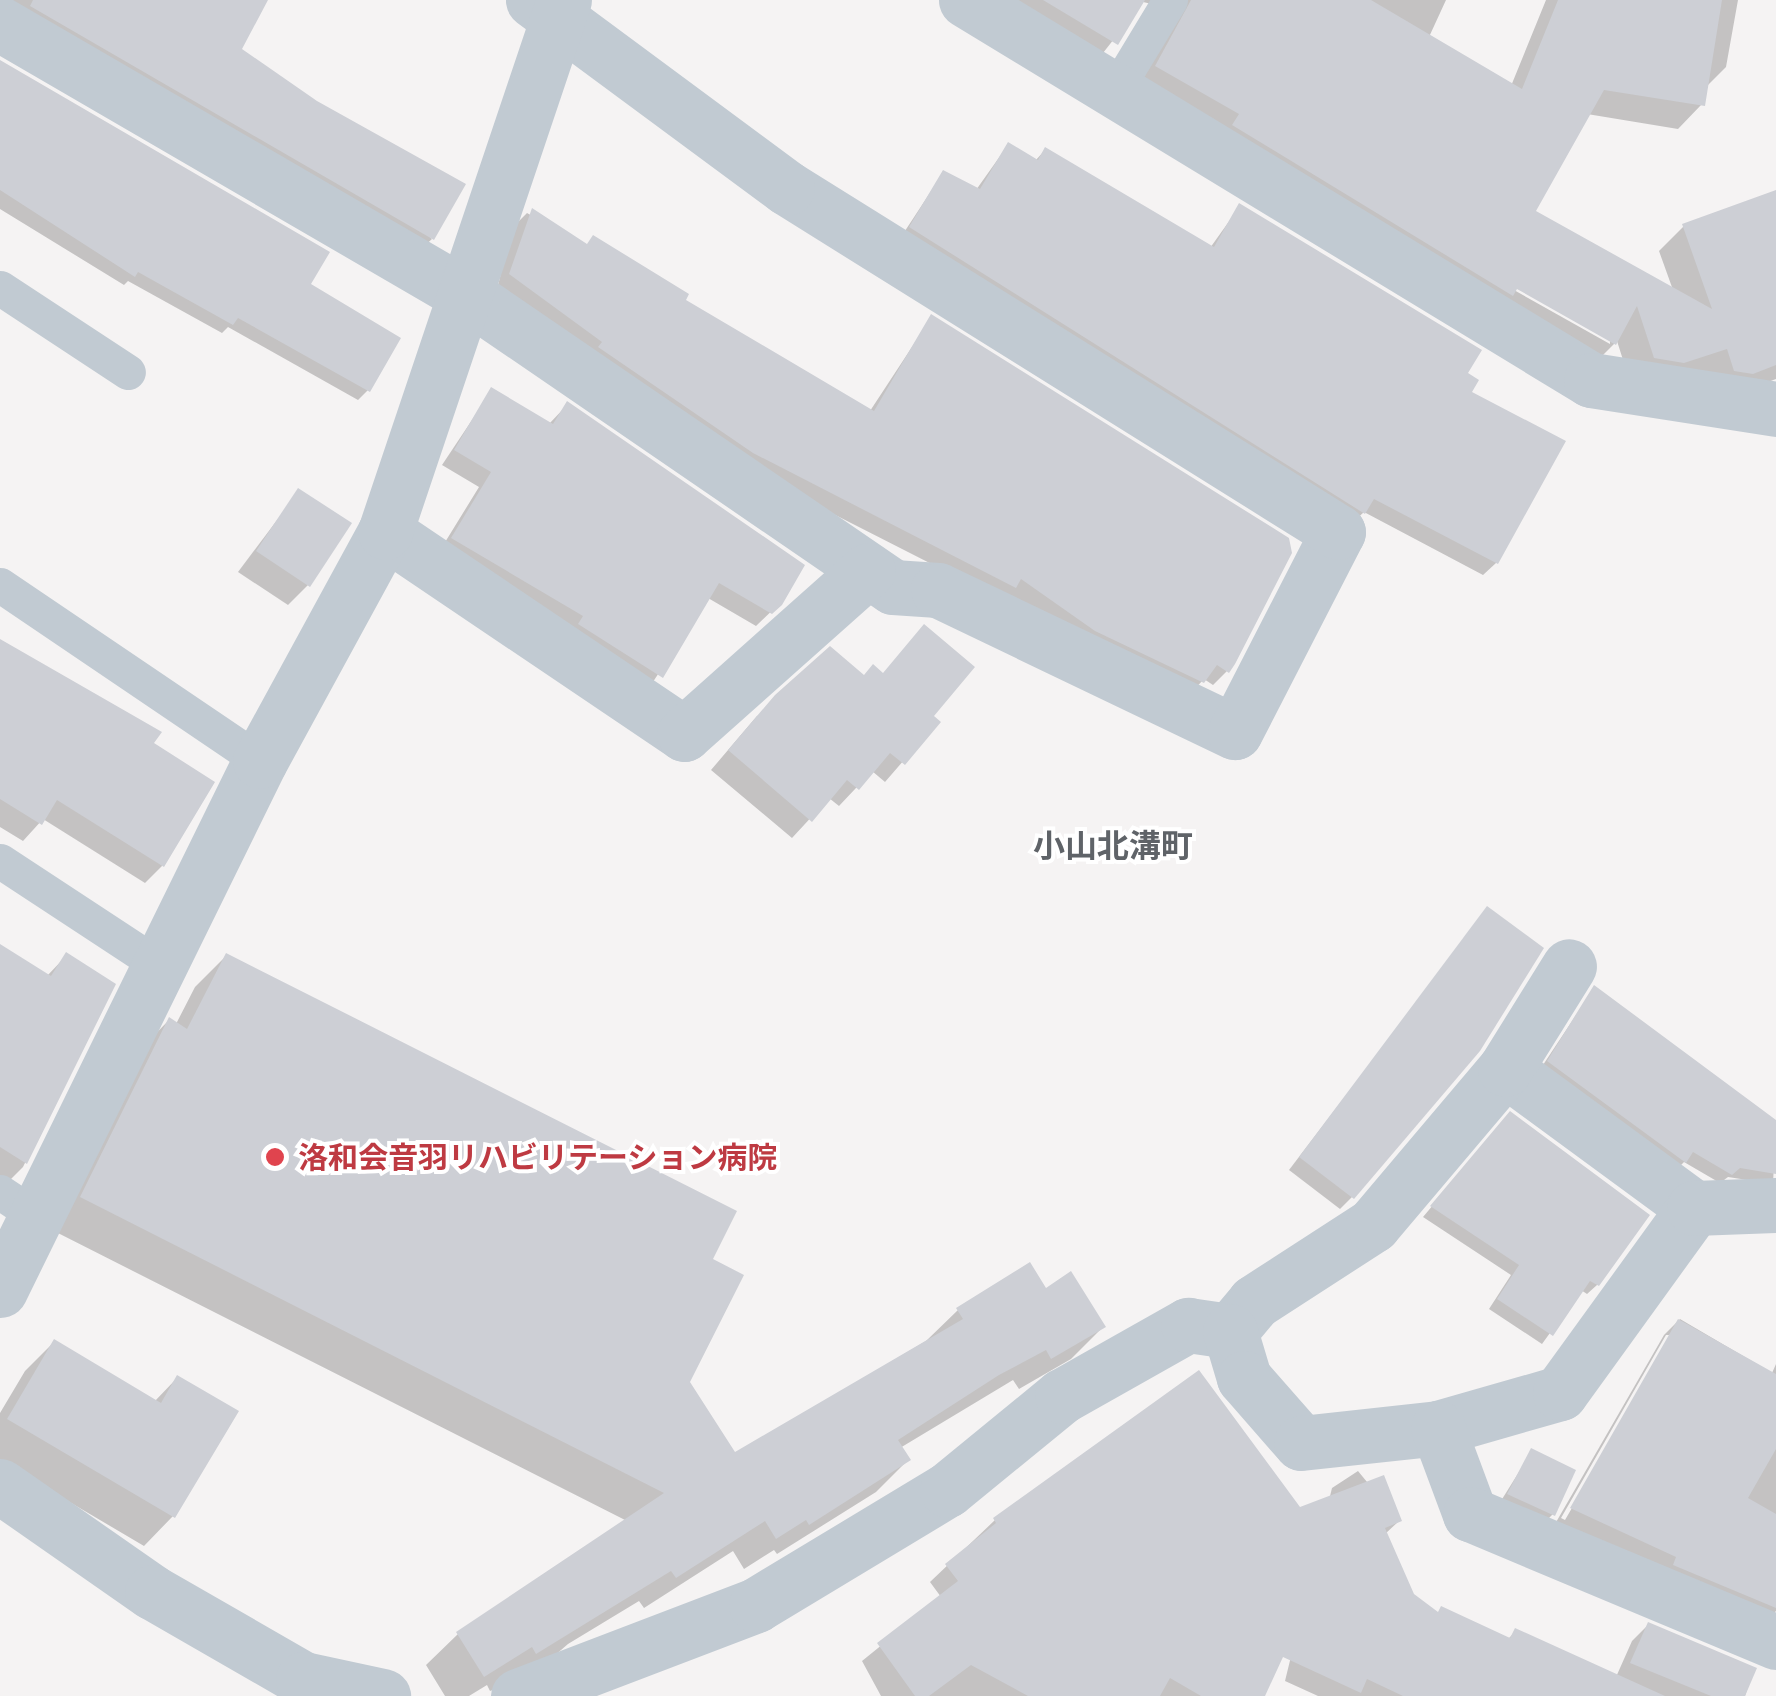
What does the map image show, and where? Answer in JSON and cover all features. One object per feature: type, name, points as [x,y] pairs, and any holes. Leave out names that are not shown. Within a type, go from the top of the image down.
[{"type":"street","points":[[966,0],[1114,94],[1591,380],[1776,409]]},
{"type":"street","points":[[0,24],[468,296],[893,587],[938,590],[1235,732],[1338,532],[787,188],[552,4],[468,296],[386,532],[260,762],[157,964],[18,1204],[0,1290]]},
{"type":"street","points":[[386,532],[684,734],[868,570]]},
{"type":"street","points":[[1230,1331],[1254,1302],[1374,1224],[1505,1069],[1569,966]]},
{"type":"street","points":[[1505,1069],[1694,1208],[1776,1205]]},
{"type":"street","points":[[1230,1331],[1244,1378],[1301,1443],[1438,1428],[1560,1393],[1694,1208]]},
{"type":"street","points":[[518,1696],[756,1605],[947,1490],[1062,1396],[1188,1324],[1230,1331]]},
{"type":"street","points":[[1438,1428],[1470,1514],[1776,1642]]},
{"type":"street","points":[[0,1486],[152,1592],[303,1679],[383,1696]]},
{"type":"lane","points":[[1114,94],[1170,0]]},
{"type":"lane","points":[[0,288],[128,372]]},
{"type":"lane","points":[[0,585],[260,762]]},
{"type":"lane","points":[[0,861],[157,964]]},
{"type":"building","points":[[33,0],[268,0],[242,49],[317,101],[466,184],[434,240],[30,6]]},
{"type":"building","points":[[1043,0],[1145,0],[1118,45]]},
{"type":"building","points":[[1191,0],[1371,0],[1522,89],[1558,0],[1722,0],[1705,106],[1604,90],[1536,211],[1712,309],[1682,224],[1776,190],[1776,365],[1753,374],[1734,371],[1727,349],[1684,363],[1654,358],[1637,306],[1616,345],[1517,289],[1513,296],[1232,125],[1239,114],[1155,66]]},
{"type":"building","points":[[0,60],[330,252],[311,284],[401,338],[370,392],[238,318],[233,325],[138,272],[135,277],[0,190]]},
{"type":"building","points":[[1008,142],[1038,160],[1045,147],[1214,247],[1239,203],[1482,350],[1468,373],[1479,380],[1472,392],[1566,441],[1498,564],[1374,499],[1365,514],[909,227],[943,170],[980,189]]},
{"type":"building","points":[[532,208],[587,244],[593,235],[689,294],[686,300],[874,411],[931,314],[1289,538],[1292,553],[1235,664],[1229,673],[1217,665],[1204,683],[1095,631],[1021,579],[1016,588],[753,453],[598,347],[602,342],[509,274]]},
{"type":"building","points":[[491,387],[553,424],[567,401],[805,565],[782,605],[772,614],[719,583],[663,678],[578,624],[583,616],[451,538],[491,472],[454,450]]},
{"type":"building","points":[[298,488],[352,523],[310,587],[256,551]]},
{"type":"building","points":[[924,624],[975,667],[934,716],[941,722],[905,765],[890,753],[859,790],[847,780],[812,822],[728,750],[775,695],[830,646],[864,675],[873,664],[883,673]]},
{"type":"building","points":[[0,639],[162,732],[154,743],[215,782],[164,867],[57,800],[42,825],[0,799]]},
{"type":"building","points":[[1487,906],[1544,948],[1480,1051],[1354,1199],[1299,1157]]},
{"type":"building","points":[[0,944],[51,976],[66,952],[116,984],[27,1164],[0,1147]]},
{"type":"building","points":[[226,953],[737,1211],[713,1259],[744,1275],[690,1382],[735,1452],[963,1319],[956,1308],[1030,1262],[1046,1288],[1071,1271],[1106,1327],[1051,1359],[1046,1350],[999,1375],[898,1440],[911,1460],[809,1525],[806,1520],[776,1539],[765,1521],[676,1578],[671,1571],[536,1654],[532,1647],[484,1677],[456,1632],[664,1493],[80,1197],[169,1017],[187,1029]]},
{"type":"building","points":[[1594,985],[1776,1120],[1776,1174],[1740,1168],[1732,1175],[1693,1152],[1686,1163],[1547,1061]]},
{"type":"building","points":[[1510,1111],[1650,1215],[1599,1286],[1590,1281],[1553,1336],[1497,1299],[1519,1265],[1430,1206]]},
{"type":"building","points":[[1678,1319],[1776,1374],[1776,1449],[1748,1498],[1776,1514],[1776,1608],[1673,1565],[1676,1557],[1570,1508]]},
{"type":"building","points":[[54,1339],[161,1403],[177,1375],[239,1411],[175,1518],[7,1419]]},
{"type":"building","points":[[1199,1370],[1300,1507],[1384,1475],[1402,1521],[1385,1528],[1414,1594],[1438,1612],[1441,1606],[1510,1638],[1515,1628],[1665,1696],[1403,1696],[1367,1679],[1361,1693],[1283,1657],[1265,1696],[1201,1696],[1170,1678],[1160,1696],[1028,1696],[971,1665],[929,1696],[915,1696],[877,1643],[958,1581],[945,1564],[996,1523],[993,1518]]},
{"type":"building","points":[[1531,1448],[1576,1470],[1555,1516],[1507,1494]]},
{"type":"building","points":[[1648,1622],[1757,1668],[1745,1696],[1711,1696],[1630,1663]]},
{"type":"place","name":"洛和会音羽リハビリテーション病院","points":[[275,1157]]},
{"type":"district","name":"小山北溝町","points":[[1113,846]]}]
